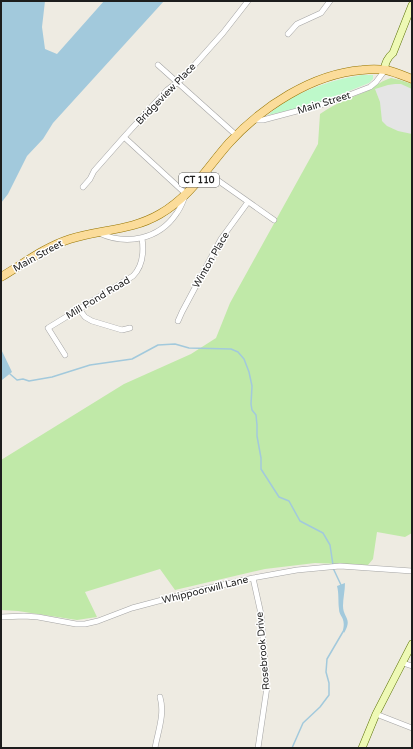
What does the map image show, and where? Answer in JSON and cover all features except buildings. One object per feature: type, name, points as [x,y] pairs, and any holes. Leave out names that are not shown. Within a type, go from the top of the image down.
[{"type":"main road","name":"Main Street","points":[[1,277],[38,254],[61,243],[84,236],[130,227],[152,218],[168,209],[186,194],[236,136],[271,106],[288,96],[331,76],[355,71],[385,70],[412,79]]},
{"type":"street","name":"Bridgeview Place","points":[[83,187],[90,179],[94,171],[124,137],[167,90],[182,79],[223,33],[248,1]]},
{"type":"street","points":[[288,34],[297,24],[321,13],[330,1]]},
{"type":"street","points":[[385,70],[385,65],[392,53],[412,5]]},
{"type":"street","points":[[158,65],[236,136]]},
{"type":"street","name":"Main Street","points":[[254,120],[263,120],[344,97],[370,87],[385,70]]},
{"type":"street","points":[[124,137],[186,194]]},
{"type":"street","points":[[206,172],[274,220]]},
{"type":"street","name":"Main Street","points":[[99,233],[117,239],[142,238],[155,233],[170,221],[180,208],[186,194]]},
{"type":"street","name":"Winton Place","points":[[178,321],[221,239],[248,202]]},
{"type":"street","name":"Mill Pond Road","points":[[66,355],[48,328],[133,276],[138,271],[142,258],[144,246],[142,238]]},
{"type":"street","points":[[79,309],[85,317],[92,321],[122,330],[130,328]]},
{"type":"street","name":"Whippoorwill Lane","points":[[1,617],[38,617],[67,623],[85,624],[98,621],[132,608],[252,578],[327,566],[412,571]]},
{"type":"street","name":"Rosebrook Drive","points":[[252,578],[261,614],[268,687],[258,748]]},
{"type":"street","points":[[362,748],[376,714],[412,644]]},
{"type":"street","points":[[403,662],[412,666]]},
{"type":"street","points":[[155,748],[162,713],[160,697]]},
{"type":"street","points":[[376,714],[412,728]]},
{"type":"green space","points":[[362,75],[373,75],[373,79],[369,83],[314,105],[268,115],[285,102],[315,87],[333,81]]},
{"type":"green space","points":[[391,78],[412,84],[412,533],[405,537],[377,532],[373,559],[368,565],[315,563],[265,569],[175,590],[160,569],[85,592],[97,617],[77,620],[18,611],[1,610],[1,460],[124,384],[191,354],[216,338],[230,303],[318,144],[320,114]]},
{"type":"shaded area","points":[[401,84],[412,89],[412,134],[398,131],[387,126],[382,121],[380,102],[375,89]]},
{"type":"water","points":[[1,1],[45,1],[42,27],[45,49],[57,54],[104,1],[164,1],[53,123],[43,139],[27,156],[8,194],[1,203]]},
{"type":"water","points":[[1,349],[12,372],[1,382]]},
{"type":"water","points":[[345,583],[343,610],[348,624],[344,633],[344,622],[339,612],[337,586]]},
{"type":"waterway","points":[[10,374],[17,380],[23,379],[29,381],[52,377],[90,365],[132,359],[158,345],[175,344],[189,348],[231,349],[238,352],[244,359],[252,386],[251,404],[252,410],[256,415],[261,469],[279,497],[289,501],[300,521],[323,533],[330,545],[333,565]]},
{"type":"waterway","points":[[333,568],[341,585]]},
{"type":"waterway","points":[[292,748],[303,723],[320,707],[329,695],[329,683],[326,672],[327,659],[344,630]]}]
